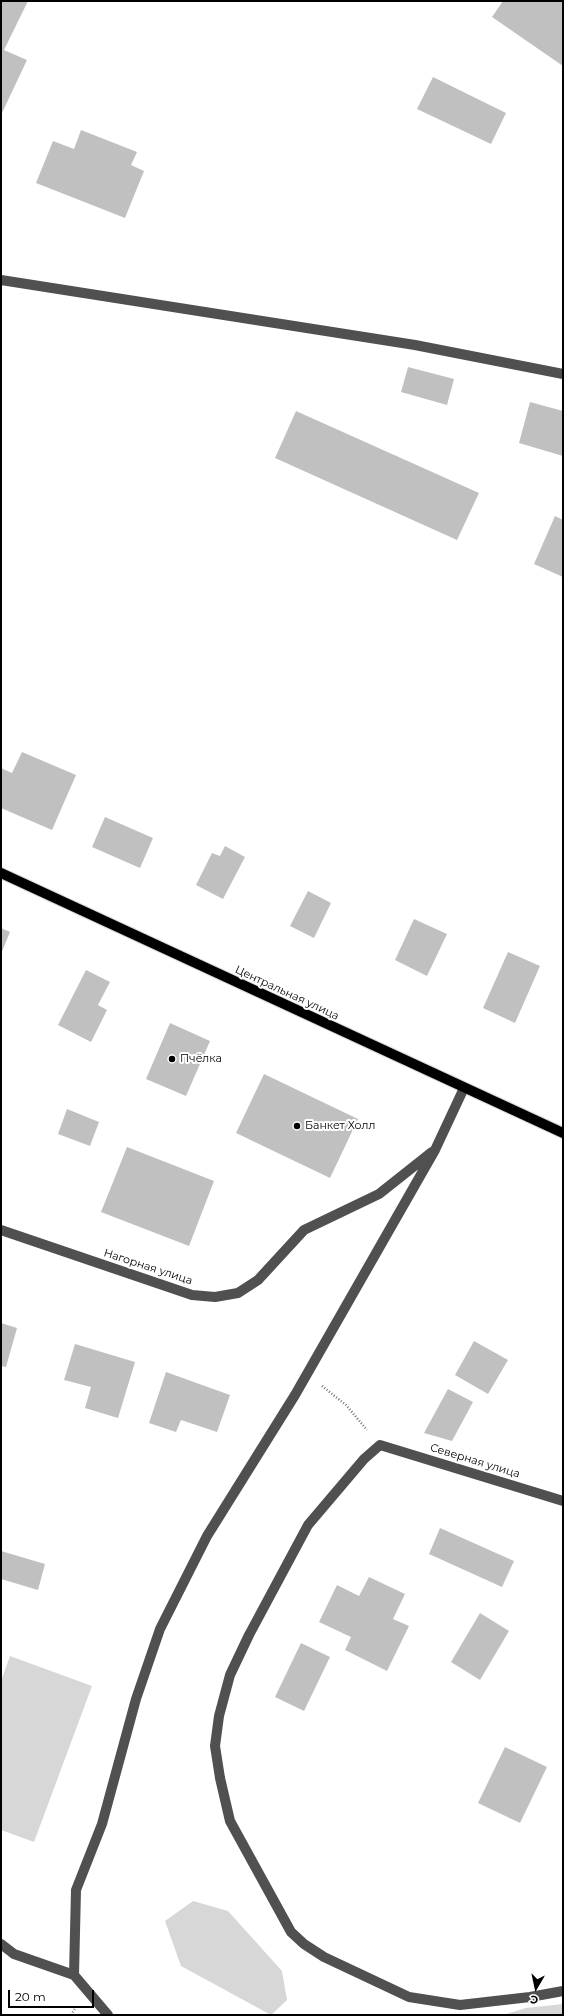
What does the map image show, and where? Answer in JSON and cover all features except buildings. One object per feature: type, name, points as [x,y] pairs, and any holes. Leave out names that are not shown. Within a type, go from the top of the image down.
[{"type":"main road","name":"Центральная улица","points":[[1,873],[563,1133]]},
{"type":"street","points":[[1,280],[415,345],[563,374]]},
{"type":"street","points":[[74,1975],[76,1890],[102,1824],[136,1699],[160,1629],[207,1536],[308,1374],[435,1150],[464,1088]]},
{"type":"street","name":"Нагорная улица","points":[[1,1230],[192,1295],[216,1297],[238,1293],[258,1280],[304,1230],[379,1194],[435,1150]]},
{"type":"street","points":[[380,1445],[364,1459],[308,1525],[249,1635],[230,1675],[219,1716],[215,1746],[220,1778],[230,1821],[291,1932],[304,1944],[324,1957],[409,1997],[452,2004],[460,2005],[522,1998],[563,1991]]},
{"type":"street","name":"Северная улица","points":[[380,1445],[563,1501]]},
{"type":"street","points":[[1,1944],[14,1954],[74,1975],[108,2015]]},
{"type":"path","points":[[308,1374],[346,1405],[380,1445]]},
{"type":"shaded area","points":[[10,1656],[92,1686],[34,1842],[1,1830],[1,1681]]},
{"type":"shaded area","points":[[193,1901],[228,1911],[282,1971],[287,2000],[271,2015],[181,1966],[165,1921]]},
{"type":"shaded area","points":[[563,2004],[563,2015],[503,2015],[526,2008]]},
{"type":"place","name":"Пчёлка","points":[[172,1059]]},
{"type":"place","name":"Банкет Холл","points":[[297,1126]]}]
